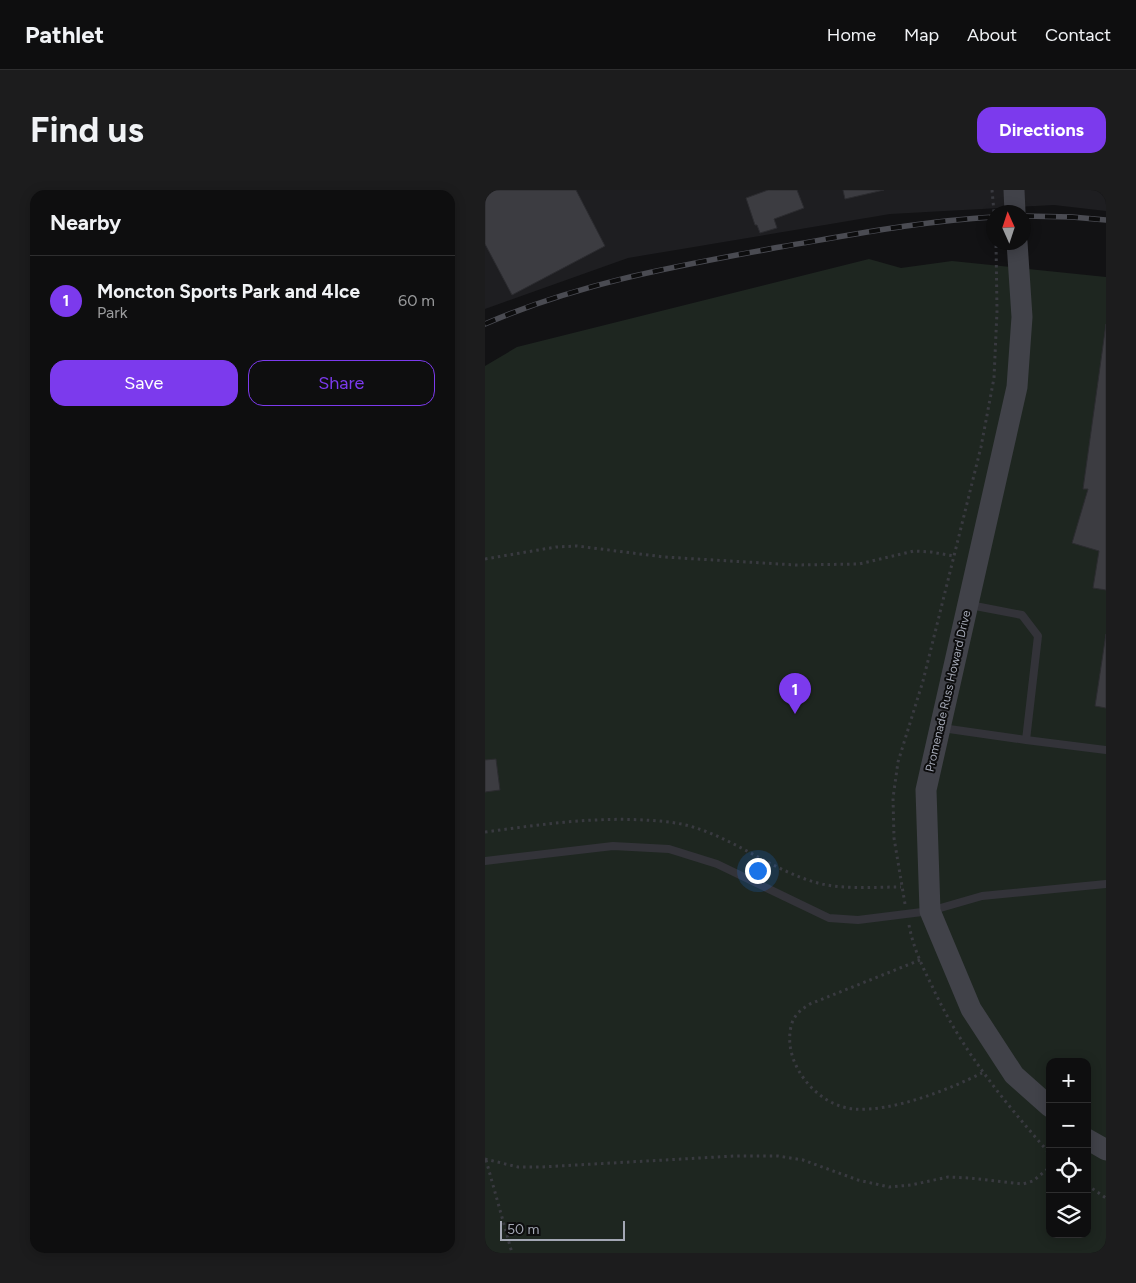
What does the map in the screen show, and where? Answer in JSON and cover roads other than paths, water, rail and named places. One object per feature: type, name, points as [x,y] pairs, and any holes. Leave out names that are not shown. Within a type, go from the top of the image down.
[{"type":"street","points":[[1013,190],[1014,205]]},
{"type":"street","name":"Promenade Russ Howard Drive","points":[[1017,250],[1021,317],[1017,388],[926,790],[930,911],[971,1009],[1014,1075],[1046,1103]]},
{"type":"street","points":[[1091,1141],[1106,1150]]},
{"type":"lane","points":[[968,605],[1022,615],[1039,636],[1026,740]]},
{"type":"lane","points":[[940,728],[1106,750]]},
{"type":"lane","points":[[485,861],[613,846],[669,849],[717,864],[829,918],[858,920],[930,911],[982,896],[1106,884]]},
{"type":"railway","points":[[1031,216],[1106,220]]},
{"type":"railway","points":[[485,324],[521,309],[594,286],[704,261],[887,229],[986,218]]},
{"type":"place","name":"Moncton Sports Park and 4Ice","points":[[795,714]]}]
